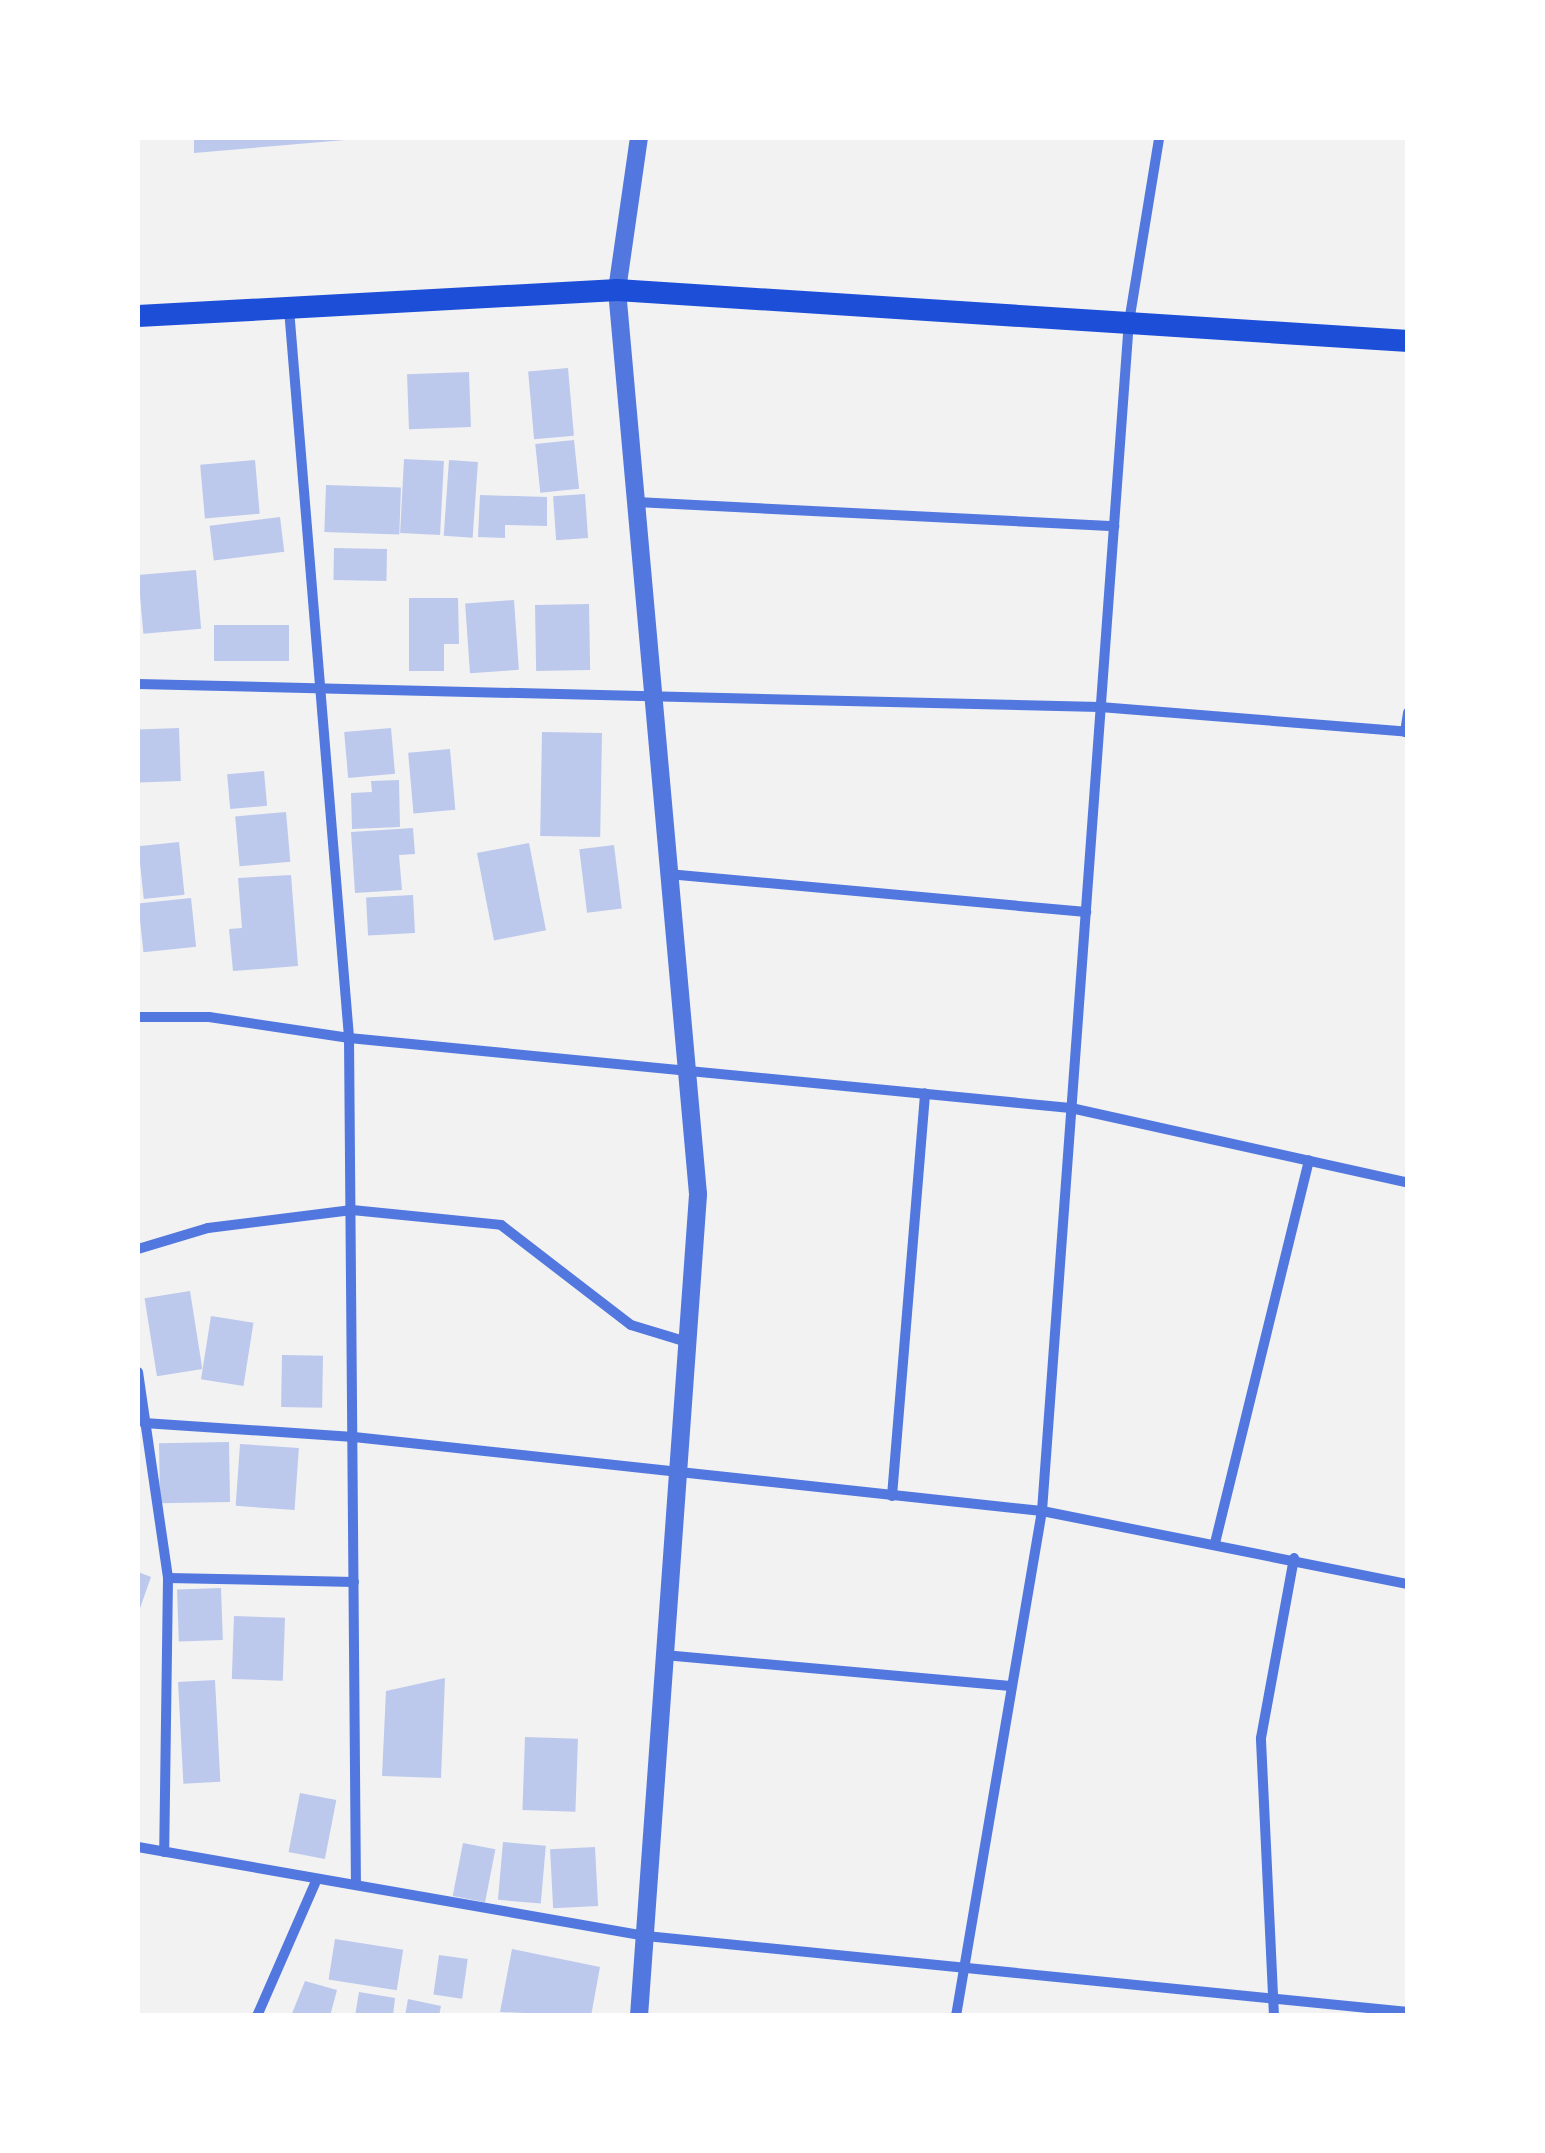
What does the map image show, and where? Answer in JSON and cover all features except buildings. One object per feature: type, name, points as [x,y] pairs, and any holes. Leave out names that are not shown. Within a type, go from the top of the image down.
[{"type":"main road","points":[[138,316],[616,290],[1408,341]]},
{"type":"street","points":[[639,2016],[698,1194],[616,290],[640,138]]},
{"type":"street","points":[[956,2016],[1042,1510],[1129,322],[1160,138]]},
{"type":"street","points":[[289,307],[349,1038],[356,1885]]},
{"type":"street","points":[[634,502],[1114,526]]},
{"type":"street","points":[[138,684],[1100,707],[1406,732],[1408,712]]},
{"type":"street","points":[[668,874],[1086,912]]},
{"type":"street","points":[[138,1017],[210,1017],[349,1038],[1071,1108],[1408,1183]]},
{"type":"street","points":[[892,1496],[925,1093]]},
{"type":"street","points":[[1215,1543],[1309,1160]]},
{"type":"street","points":[[138,1249],[208,1228],[352,1210],[501,1225],[632,1324],[687,1342]]},
{"type":"street","points":[[138,1372],[168,1578],[164,1852]]},
{"type":"street","points":[[144,1423],[354,1437],[676,1476],[1042,1510],[1408,1584]]},
{"type":"street","points":[[1274,2016],[1261,1738],[1294,1558]]},
{"type":"street","points":[[168,1578],[354,1582]]},
{"type":"street","points":[[664,1655],[1011,1686]]},
{"type":"street","points":[[138,1848],[314,1883],[356,1885],[646,1936],[962,1971],[1408,2012]]},
{"type":"street","points":[[257,2016],[314,1883]]}]
